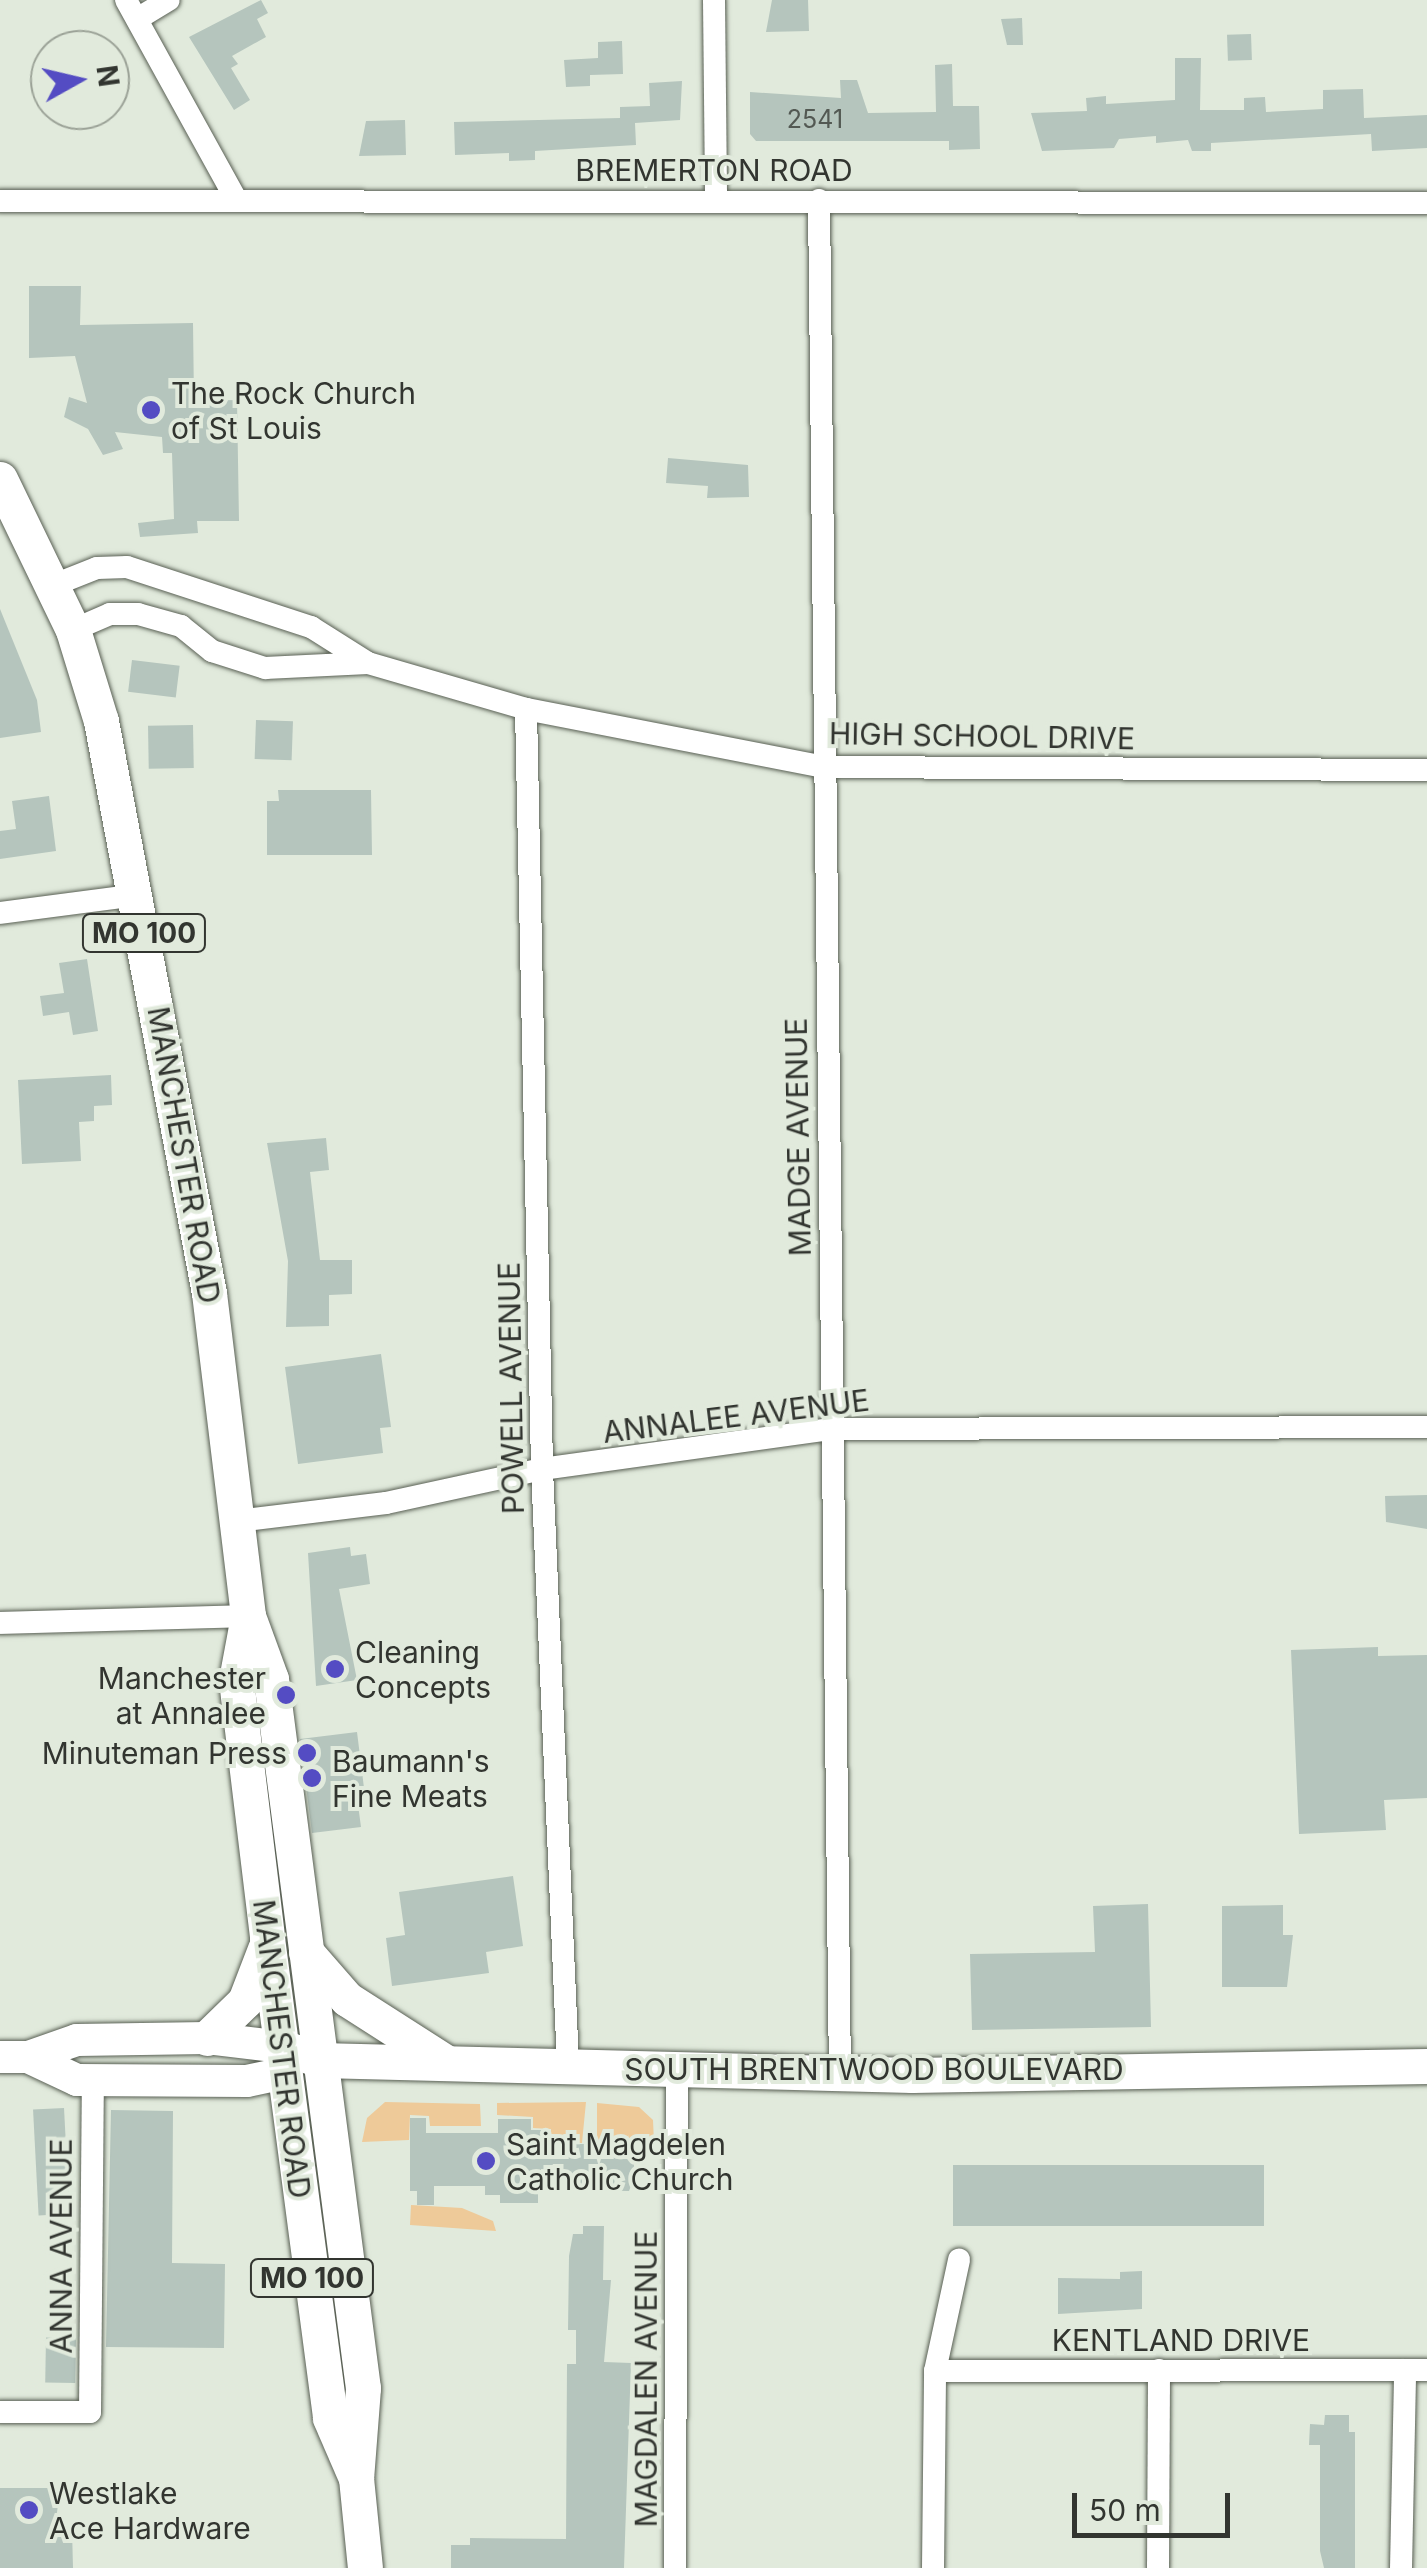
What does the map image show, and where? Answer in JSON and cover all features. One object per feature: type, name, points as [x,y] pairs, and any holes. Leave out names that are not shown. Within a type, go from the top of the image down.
[{"type":"main road","name":"MANCHESTER ROAD","points":[[0,479],[54,584],[73,630],[101,721],[137,895],[216,1336],[248,1616],[271,1679],[362,2388],[356,2478],[365,2568]]},
{"type":"main road","name":"MANCHESTER ROAD","points":[[248,1616],[236,1680],[267,1938],[330,2418],[356,2478]]},
{"type":"main road","points":[[207,2038],[245,2002],[267,1938]]},
{"type":"main road","points":[[306,1952],[355,2006],[449,2064]]},
{"type":"main road","name":"SOUTH BRENTWOOD BOULEVARD","points":[[14,2057],[78,2040],[207,2038],[283,2060],[678,2070],[1427,2066]]},
{"type":"main road","name":"SOUTH BRENTWOOD BOULEVARD","points":[[14,2057],[77,2080],[247,2081],[283,2060]]},
{"type":"street","points":[[169,0],[132,9],[234,196]]},
{"type":"street","points":[[714,0],[716,200]]},
{"type":"street","name":"BREMERTON ROAD","points":[[0,200],[234,196],[1427,202]]},
{"type":"street","name":"MADGE AVENUE","points":[[819,200],[840,2072]]},
{"type":"street","name":"HIGH SCHOOL DRIVE","points":[[54,584],[96,568],[127,567],[311,627],[368,663],[526,709],[824,767],[1427,770]]},
{"type":"street","name":"HIGH SCHOOL DRIVE","points":[[73,630],[110,614],[138,614],[180,626],[212,651],[265,668],[368,663]]},
{"type":"street","name":"POWELL AVENUE","points":[[526,709],[542,1470],[568,2065]]},
{"type":"street","points":[[0,914],[137,895]]},
{"type":"street","name":"ANNALEE AVENUE","points":[[237,1522],[386,1503],[542,1470],[831,1429],[1427,1427]]},
{"type":"street","points":[[0,1623],[248,1616]]},
{"type":"street","name":"MAGDALEN AVENUE","points":[[675,2568],[678,2070]]},
{"type":"street","name":"ANNA AVENUE","points":[[0,2412],[90,2412],[93,2080]]},
{"type":"street","points":[[933,2568],[936,2371],[960,2260]]},
{"type":"street","points":[[1158,2568],[1159,2370]]},
{"type":"street","points":[[1401,2568],[1416,2370]]},
{"type":"street","name":"KENTLAND DRIVE","points":[[936,2371],[1416,2370]]},
{"type":"shaded area","points":[[385,2102],[480,2104],[481,2126],[430,2126],[429,2116],[410,2115],[409,2140],[362,2142],[367,2118]]},
{"type":"shaded area","points":[[586,2102],[582,2143],[551,2142],[551,2129],[533,2128],[533,2117],[497,2115],[497,2103]]},
{"type":"shaded area","points":[[597,2103],[639,2107],[653,2120],[654,2143],[597,2144]]},
{"type":"shaded area","points":[[411,2205],[462,2208],[493,2221],[496,2231],[410,2225]]},
{"type":"building","points":[[261,0],[268,13],[257,19],[266,37],[232,56],[238,64],[231,68],[250,100],[234,110],[189,37]]},
{"type":"building","points":[[772,0],[808,0],[809,31],[766,32]]},
{"type":"building","points":[[1022,18],[1023,45],[1007,45],[1001,19]]},
{"type":"building","points":[[1251,34],[1252,60],[1228,61],[1227,35]]},
{"type":"building","points":[[622,41],[623,74],[590,75],[590,86],[566,87],[564,60],[598,58],[598,42]]},
{"type":"building","points":[[1175,58],[1201,58],[1200,110],[1244,110],[1244,98],[1265,97],[1266,112],[1323,109],[1323,90],[1363,89],[1364,118],[1427,115],[1427,148],[1372,151],[1371,134],[1211,143],[1211,151],[1192,151],[1188,140],[1156,143],[1156,136],[1119,139],[1114,148],[1042,151],[1031,113],[1087,111],[1086,98],[1106,96],[1106,104],[1175,100]]},
{"type":"building","points":[[952,64],[953,106],[979,106],[980,149],[949,150],[949,141],[756,141],[750,134],[750,92],[841,98],[840,80],[857,80],[868,113],[936,112],[935,65]]},
{"type":"building","points":[[682,81],[680,120],[635,123],[636,145],[535,151],[535,160],[509,161],[509,153],[455,155],[454,122],[620,118],[620,107],[650,106],[649,83]]},
{"type":"building","points":[[405,120],[406,155],[359,156],[366,121]]},
{"type":"building","name":"The Rock Church of St Louis","points":[[29,286],[81,286],[80,325],[193,323],[194,401],[237,400],[239,521],[197,521],[198,533],[140,537],[138,523],[174,519],[172,453],[163,453],[162,437],[115,432],[123,449],[103,455],[88,429],[64,417],[69,397],[87,403],[75,356],[29,358]]},
{"type":"building","points":[[668,458],[748,465],[749,497],[707,498],[708,486],[666,483]]},
{"type":"building","points":[[0,609],[37,700],[41,732],[0,738]]},
{"type":"building","points":[[132,660],[180,666],[176,698],[128,692]]},
{"type":"building","points":[[256,720],[293,721],[292,760],[255,759]]},
{"type":"building","points":[[193,725],[194,768],[149,769],[148,726]]},
{"type":"building","points":[[278,790],[371,790],[372,855],[267,855],[267,801],[279,801]]},
{"type":"building","points":[[49,796],[56,851],[0,859],[0,831],[16,829],[12,801]]},
{"type":"building","points":[[87,959],[98,1031],[73,1035],[69,1012],[43,1016],[40,996],[64,993],[59,963]]},
{"type":"building","points":[[111,1075],[112,1105],[94,1106],[94,1121],[79,1122],[81,1161],[22,1164],[18,1080]]},
{"type":"building","points":[[326,1138],[329,1170],[310,1172],[320,1260],[352,1260],[352,1294],[329,1295],[329,1326],[286,1327],[288,1261],[267,1143]]},
{"type":"building","points":[[381,1354],[391,1427],[380,1428],[383,1453],[298,1464],[285,1367]]},
{"type":"building","points":[[1427,1495],[1427,1529],[1386,1522],[1385,1496]]},
{"type":"building","points":[[350,1547],[351,1556],[366,1554],[370,1584],[339,1589],[357,1680],[316,1686],[308,1553]]},
{"type":"building","points":[[1378,1647],[1378,1656],[1427,1655],[1427,1798],[1384,1800],[1386,1830],[1299,1834],[1291,1650]]},
{"type":"building","points":[[357,1732],[365,1796],[357,1797],[361,1827],[312,1833],[300,1739]]},
{"type":"building","points":[[513,1876],[523,1946],[486,1952],[489,1973],[392,1986],[386,1938],[405,1935],[399,1892]]},
{"type":"building","points":[[1148,1904],[1151,2027],[972,2030],[970,1954],[1095,1952],[1093,1906]]},
{"type":"building","points":[[1283,1905],[1283,1935],[1293,1935],[1287,1987],[1222,1987],[1222,1906]]},
{"type":"building","points":[[64,2108],[70,2214],[39,2215],[33,2110]]},
{"type":"building","points":[[111,2110],[173,2111],[172,2263],[225,2264],[224,2348],[106,2347]]},
{"type":"building","name":"Saint Magdelen Catholic Church","points":[[410,2118],[426,2118],[426,2133],[498,2133],[498,2119],[531,2119],[531,2130],[549,2130],[549,2144],[634,2144],[634,2178],[629,2191],[538,2190],[538,2203],[500,2203],[500,2195],[485,2195],[485,2186],[434,2186],[434,2205],[417,2205],[417,2191],[410,2191]]},
{"type":"building","points":[[953,2165],[1264,2165],[1264,2226],[953,2226]]},
{"type":"building","points":[[583,2226],[604,2226],[603,2280],[611,2280],[604,2362],[631,2363],[624,2568],[451,2568],[451,2545],[470,2545],[470,2538],[566,2539],[567,2364],[576,2364],[576,2330],[568,2330],[569,2256],[573,2234],[583,2234]]},
{"type":"building","points":[[1142,2271],[1142,2309],[1058,2314],[1058,2278],[1120,2279],[1120,2272]]},
{"type":"building","points":[[46,2337],[76,2338],[75,2383],[45,2382]]},
{"type":"building","points":[[1325,2415],[1349,2415],[1349,2432],[1355,2432],[1355,2568],[1324,2568],[1320,2551],[1320,2445],[1309,2445],[1310,2424],[1324,2425]]},
{"type":"building","name":"Westlake Ace Hardware","points":[[0,2488],[58,2488],[57,2528],[72,2529],[73,2568],[0,2568]]},
{"type":"place","name":"The Rock Church of St Louis","points":[[151,410]]},
{"type":"place","name":"Cleaning Concepts","points":[[335,1669]]},
{"type":"place","name":"Manchester at Annalee","points":[[286,1695]]},
{"type":"place","name":"Minuteman Press","points":[[307,1753]]},
{"type":"place","name":"Baumann's Fine Meats","points":[[312,1778]]},
{"type":"place","name":"Saint Magdelen Catholic Church","points":[[486,2161]]},
{"type":"place","name":"Westlake Ace Hardware","points":[[29,2510]]}]
